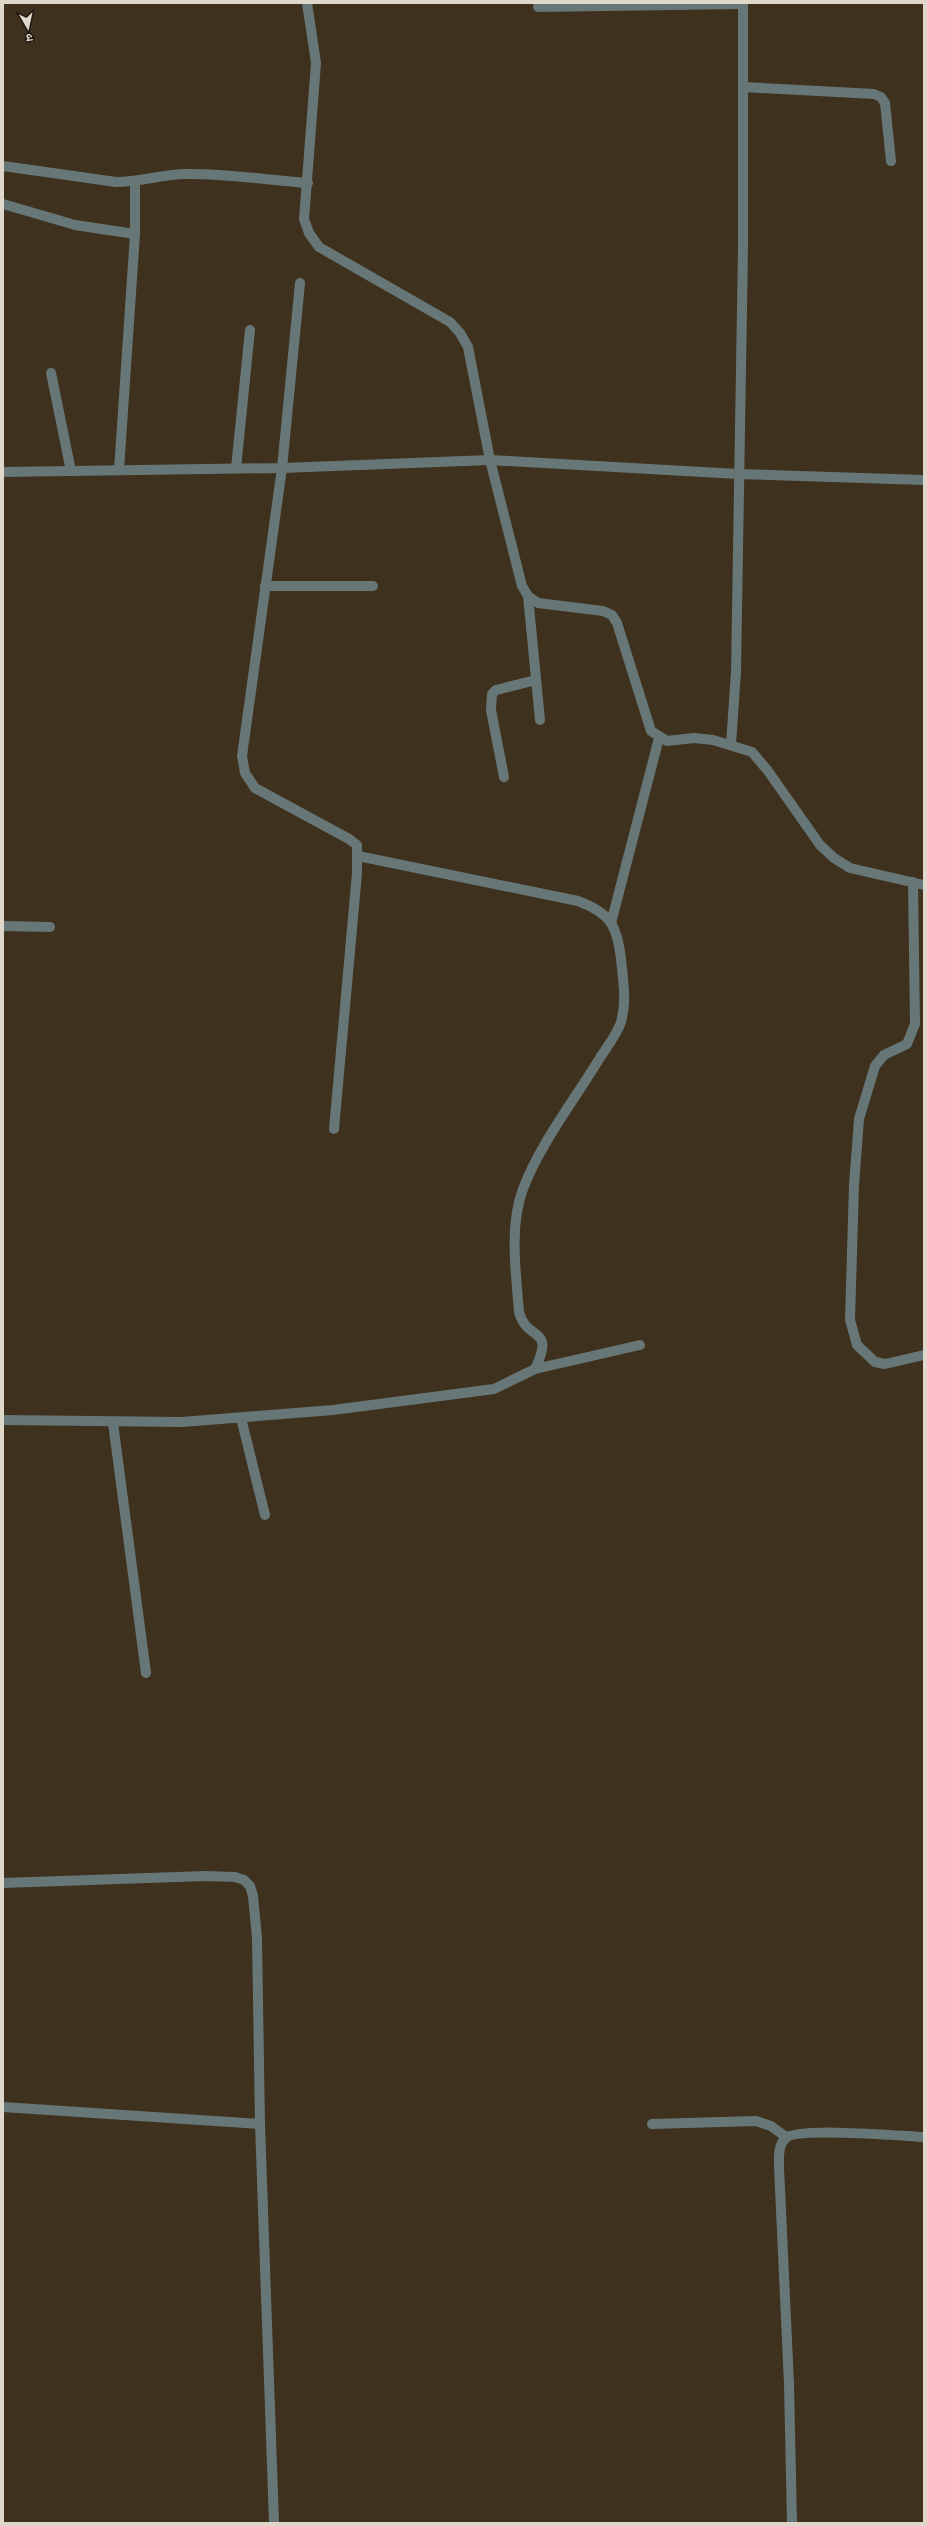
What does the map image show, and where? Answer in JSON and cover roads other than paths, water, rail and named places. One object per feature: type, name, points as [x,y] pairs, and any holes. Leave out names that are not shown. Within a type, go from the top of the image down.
[{"type":"street","points":[[307,3],[316,63],[308,183],[304,219],[309,233],[319,247],[450,322],[460,333],[468,347],[490,460],[522,586],[528,596],[538,604],[603,611],[612,615],[617,623],[651,731],[659,738],[667,741],[694,738],[731,744],[752,752],[768,771],[820,845],[834,858],[850,868],[924,885]]},
{"type":"street","points":[[538,7],[743,4],[736,672],[731,744]]},
{"type":"street","points":[[743,87],[874,94],[881,97],[885,103],[891,161]]},
{"type":"street","points":[[3,166],[116,182],[135,182],[162,176],[185,174],[308,183]]},
{"type":"street","points":[[119,470],[135,234],[135,182]]},
{"type":"street","points":[[3,204],[75,225],[135,234]]},
{"type":"street","points":[[300,283],[282,468],[242,756],[245,773],[255,788],[349,839],[357,845],[358,856],[334,1128]]},
{"type":"street","points":[[236,468],[250,330]]},
{"type":"street","points":[[51,373],[71,471]]},
{"type":"street","points":[[3,472],[282,468],[490,460],[738,474],[924,480]]},
{"type":"street","points":[[265,586],[373,586]]},
{"type":"street","points":[[528,596],[540,720]]},
{"type":"street","points":[[504,777],[491,710],[492,694],[496,690],[536,680]]},
{"type":"street","points":[[611,923],[659,738]]},
{"type":"street","points":[[358,856],[578,902],[603,913],[611,923],[619,943],[625,995],[620,1024],[535,1164],[523,1190],[518,1210],[516,1247],[519,1312],[523,1322],[542,1340],[544,1345],[535,1369]]},
{"type":"street","points":[[913,882],[915,1024],[907,1044],[884,1055],[875,1066],[859,1119],[854,1185],[850,1320],[857,1345],[875,1362],[885,1364],[924,1355]]},
{"type":"street","points":[[3,926],[50,927]]},
{"type":"street","points":[[3,1420],[113,1423],[242,1418],[333,1410],[494,1389],[535,1369],[640,1345]]},
{"type":"street","points":[[242,1418],[265,1516]]},
{"type":"street","points":[[113,1423],[146,1673]]},
{"type":"street","points":[[3,1883],[206,1876],[235,1877],[244,1880],[250,1886],[253,1896],[257,1938],[260,2124],[274,2523]]},
{"type":"street","points":[[3,2107],[260,2124]]},
{"type":"street","points":[[652,2124],[756,2121],[771,2126],[786,2137],[799,2134],[826,2132],[924,2137]]},
{"type":"street","points":[[786,2137],[779,2152],[779,2167],[789,2384],[792,2523]]}]
